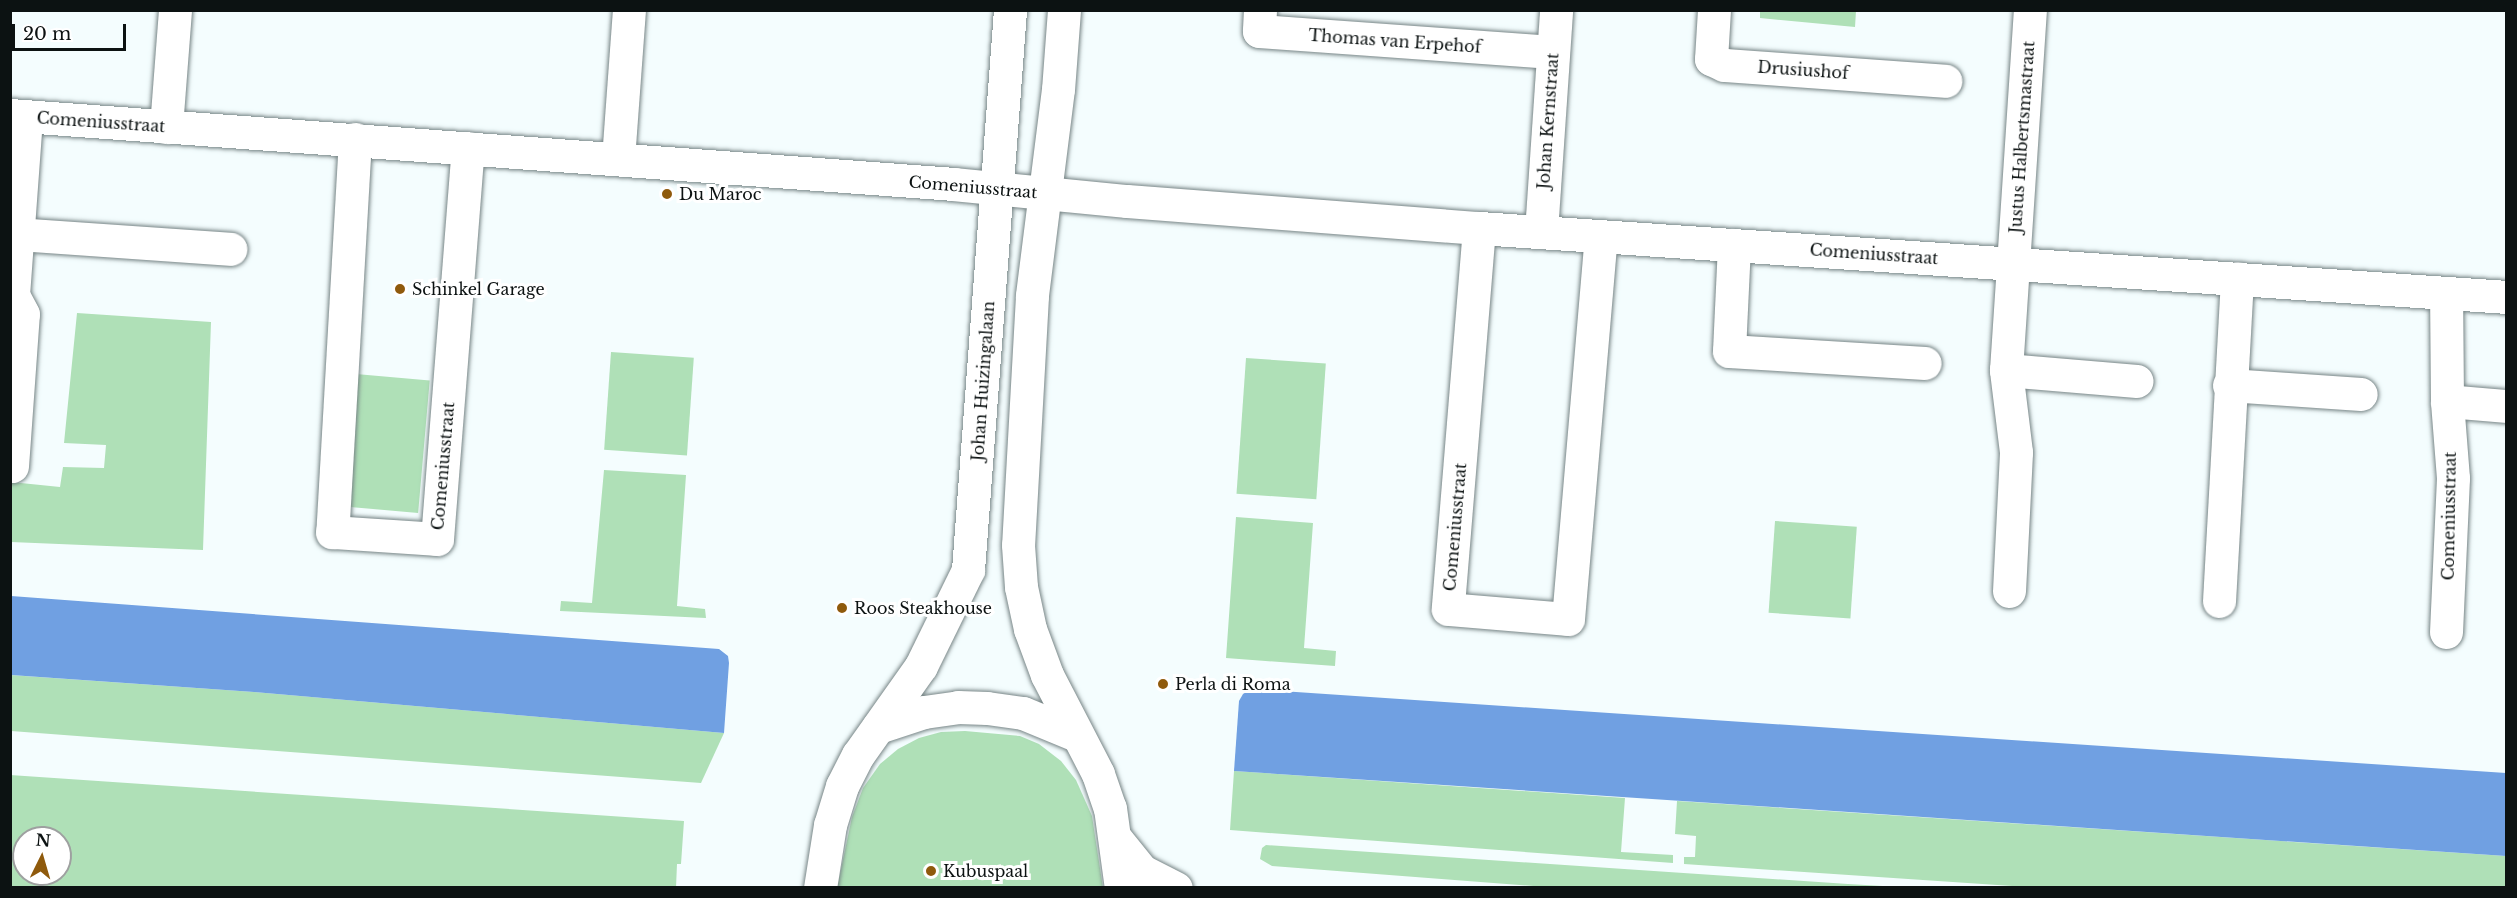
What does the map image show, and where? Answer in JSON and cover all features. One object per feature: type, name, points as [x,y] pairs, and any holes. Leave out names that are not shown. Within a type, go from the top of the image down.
[{"type":"street","points":[[166,128],[175,10]]},
{"type":"street","points":[[618,159],[629,10]]},
{"type":"street","name":"Johan Huizingalaan","points":[[820,888],[824,851],[834,804],[858,755],[921,666],[968,570],[1010,10]]},
{"type":"street","points":[[1064,10],[1047,193],[1032,296],[1018,545],[1021,587],[1030,629],[1047,675],[1098,774],[1110,808],[1121,888]]},
{"type":"street","name":"Thomas van Erpehof","points":[[1260,10],[1259,32],[1552,52]]},
{"type":"street","name":"Johan Kernstraat","points":[[1541,232],[1556,10]]},
{"type":"street","name":"Drusiushof","points":[[1714,10],[1711,59],[1724,65],[1945,81]]},
{"type":"street","name":"Justus Halbertsmastraat","points":[[2014,263],[2030,10]]},
{"type":"street","name":"Comeniusstraat","points":[[12,466],[23,314],[13,295],[17,234],[18,116],[618,159],[1479,228],[2506,297]]},
{"type":"street","name":"Comeniusstraat","points":[[355,139],[332,532],[437,539],[468,148]]},
{"type":"street","name":"Comeniusstraat","points":[[1479,228],[1448,609],[1568,620],[1601,236]]},
{"type":"street","points":[[17,234],[230,249]]},
{"type":"street","points":[[1734,245],[1729,351],[1925,363]]},
{"type":"street","points":[[2009,591],[2016,452],[2006,370],[2014,263]]},
{"type":"street","points":[[2219,601],[2229,385],[2237,279]]},
{"type":"street","name":"Comeniusstraat","points":[[2446,293],[2447,401],[2453,478],[2446,632]]},
{"type":"street","points":[[2006,370],[2137,381]]},
{"type":"street","points":[[2229,385],[2361,394]]},
{"type":"street","points":[[2447,401],[2506,406]]},
{"type":"street","points":[[878,727],[924,712],[958,707],[987,708],[1023,713],[1076,735]]},
{"type":"street","points":[[1116,840],[1142,871],[1176,888]]},
{"type":"green space","points":[[1760,11],[1856,11],[1855,27],[1760,18]]},
{"type":"green space","points":[[77,313],[211,322],[203,550],[11,542],[11,482],[60,487],[63,467],[104,468],[106,445],[64,443]]},
{"type":"green space","points":[[611,352],[694,358],[687,456],[604,450]]},
{"type":"green space","points":[[1246,358],[1326,364],[1316,499],[1237,494]]},
{"type":"green space","points":[[356,374],[430,380],[418,513],[344,506]]},
{"type":"green space","points":[[604,470],[686,475],[677,606],[705,609],[706,618],[560,611],[561,601],[592,603]]},
{"type":"green space","points":[[1236,517],[1313,523],[1304,648],[1336,651],[1335,666],[1226,658]]},
{"type":"green space","points":[[1775,521],[1857,527],[1850,618],[1769,613]]},
{"type":"green space","points":[[10,675],[254,692],[724,733],[701,783],[11,731]]},
{"type":"green space","points":[[965,731],[1020,736],[1039,744],[1061,761],[1076,780],[1092,816],[1103,888],[837,888],[852,817],[863,788],[880,764],[898,749],[919,738],[941,732]]},
{"type":"green space","points":[[1234,771],[1625,798],[1621,852],[1673,855],[1673,863],[1230,830]]},
{"type":"green space","points":[[10,775],[684,821],[681,864],[677,864],[676,888],[11,887]]},
{"type":"green space","points":[[1677,801],[2506,856],[2506,887],[2027,887],[1684,864],[1684,857],[1695,857],[1696,836],[1675,834]]},
{"type":"green space","points":[[1266,845],[1900,887],[1546,887],[1272,866],[1260,859],[1262,848]]},
{"type":"water","points":[[11,596],[719,649],[728,656],[729,663],[724,733],[254,692],[11,675]]},
{"type":"water","points":[[1251,689],[2506,773],[2506,856],[1234,771],[1239,701],[1243,694]]},
{"type":"place","name":"Du Maroc","points":[[667,194]]},
{"type":"place","name":"Schinkel Garage","points":[[400,289]]},
{"type":"place","name":"Roos Steakhouse","points":[[842,608]]},
{"type":"place","name":"Perla di Roma","points":[[1163,684]]},
{"type":"place","name":"Kubuspaal","points":[[931,871]]}]
